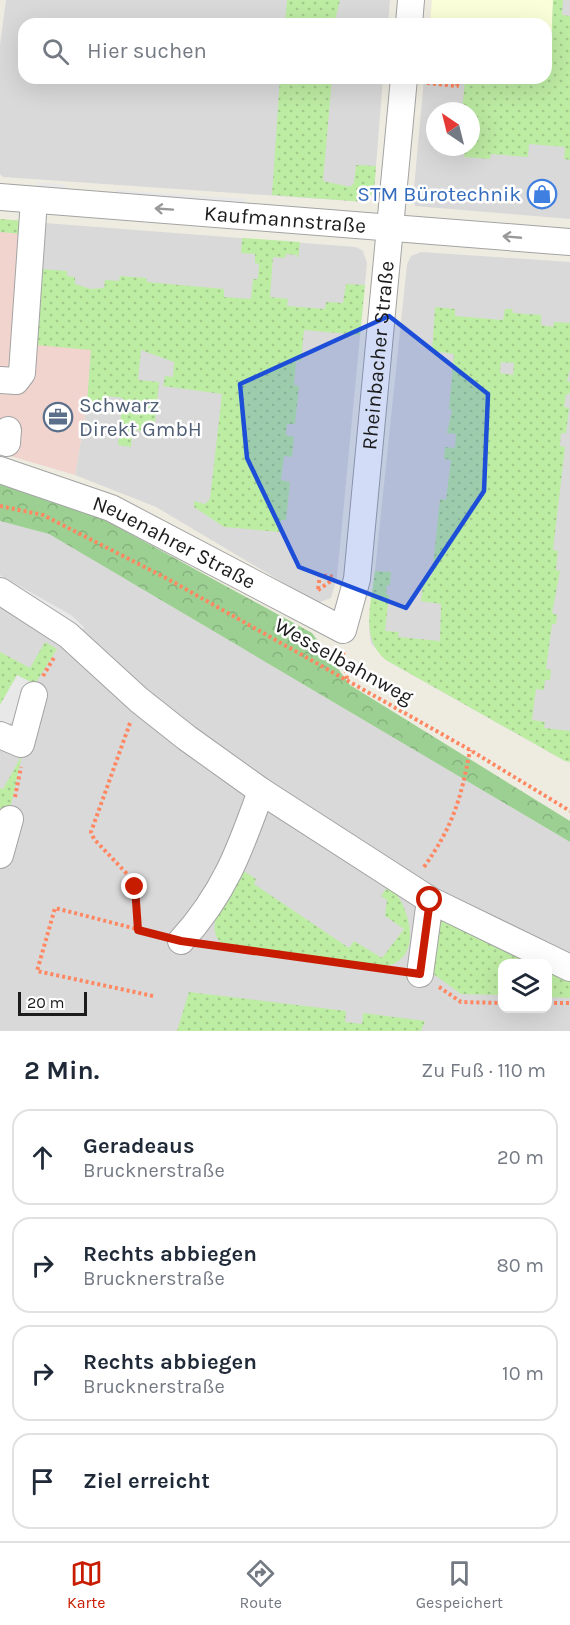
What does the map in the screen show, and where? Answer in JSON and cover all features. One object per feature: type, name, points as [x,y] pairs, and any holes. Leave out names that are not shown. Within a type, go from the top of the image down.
[{"type":"street","points":[[410,18],[411,0]]},
{"type":"street","name":"Rheinbacher Straße","points":[[343,630],[357,579],[404,84]]},
{"type":"street","name":"Kaufmannstraße","points":[[0,196],[570,242]]},
{"type":"street","points":[[8,383],[16,381],[22,373],[34,200]]},
{"type":"street","name":"Neuenahrer Straße","points":[[0,470],[111,508],[343,630]]},
{"type":"street","points":[[0,591],[68,635],[139,700],[261,791],[420,893],[570,968]]},
{"type":"street","points":[[11,740],[34,695]]},
{"type":"street","points":[[181,941],[205,915],[238,858],[261,791]]},
{"type":"street","points":[[0,855],[10,819]]},
{"type":"street","points":[[420,893],[420,974]]},
{"type":"path","points":[[442,84],[457,86],[457,84]]},
{"type":"path","name":"Wesselbahnweg","points":[[0,506],[43,515],[166,578],[470,750],[570,811]]},
{"type":"path","points":[[318,589],[317,582],[320,575]]},
{"type":"path","points":[[309,595],[337,577]]},
{"type":"path","points":[[34,695],[37,686],[68,635]]},
{"type":"path","points":[[138,930],[135,887],[129,876],[94,839],[91,832],[139,700]]},
{"type":"path","points":[[10,819],[24,755],[11,740]]},
{"type":"path","points":[[420,893],[462,796],[470,750]]},
{"type":"path","points":[[153,996],[37,971],[55,908],[181,941],[420,974],[461,1002],[498,1003]]},
{"type":"path","points":[[552,1003],[570,1003]]},
{"type":"highlighted area","points":[[389,316],[488,394],[484,491],[406,608],[299,567],[247,458],[240,384]]},
{"type":"shaded area","points":[[6,0],[390,0],[388,18],[18,18],[18,84],[383,84],[374,191],[366,202],[3,177],[0,174],[0,45]]},
{"type":"shaded area","points":[[432,0],[553,0],[552,27],[552,18],[430,18]]},
{"type":"shaded area","points":[[553,0],[570,0],[570,219],[415,206],[413,199],[423,84],[552,84]]},
{"type":"shaded area","points":[[38,182],[66,185],[65,194],[36,192]]},
{"type":"shaded area","points":[[116,190],[246,199],[245,205],[115,197]]},
{"type":"shaded area","points":[[0,219],[45,223],[41,269],[92,332],[87,404],[75,475],[0,453]]},
{"type":"shaded area","points":[[45,223],[356,247],[363,251],[367,263],[337,577],[331,598],[320,602],[314,601],[156,507],[75,475],[87,404],[41,269]]},
{"type":"shaded area","points":[[421,252],[570,262],[570,762],[386,660],[371,643],[369,628],[407,264],[411,256]]},
{"type":"shaded area","points":[[0,521],[49,534],[570,842],[570,1031],[0,1031]]},
{"type":"shaded area","points":[[0,575],[71,615],[84,627],[81,633],[0,585]]},
{"type":"shaded area","points":[[17,675],[35,684],[15,721],[0,727],[0,705]]},
{"type":"green space","points":[[287,0],[340,0],[336,18],[286,18]]},
{"type":"green space","points":[[553,0],[563,0],[562,15],[570,16],[570,160],[564,159],[565,147],[529,144],[528,157],[491,154],[490,159],[464,157],[480,156],[480,102],[463,102],[465,84],[552,84]]},
{"type":"green space","points":[[280,84],[331,84],[323,181],[350,187],[354,183],[356,165],[376,166],[374,191],[366,202],[272,195]]},
{"type":"green space","points":[[0,219],[24,221],[23,234],[0,232]]},
{"type":"green space","points":[[242,238],[300,242],[298,259],[297,255],[286,254],[285,258],[273,257],[270,297],[288,299],[287,306],[325,309],[326,302],[343,303],[346,284],[365,285],[360,335],[304,330],[301,361],[296,361],[294,385],[299,386],[295,424],[287,424],[286,435],[294,437],[292,457],[284,456],[281,480],[290,482],[286,520],[281,520],[280,532],[224,527],[194,507],[194,501],[205,504],[210,499],[222,394],[163,386],[165,376],[173,377],[174,362],[141,350],[138,380],[159,382],[154,432],[132,430],[131,447],[118,445],[123,398],[107,396],[106,406],[87,404],[91,350],[36,345],[41,269],[67,271],[67,276],[75,277],[75,284],[91,289],[104,288],[105,280],[119,281],[120,276],[146,278],[147,282],[224,289],[224,297],[251,299],[253,279],[258,279],[259,264],[255,263],[255,254],[241,253]]},
{"type":"green space","points":[[435,307],[455,309],[455,316],[503,320],[505,309],[512,309],[513,313],[541,315],[541,325],[553,327],[554,322],[570,323],[570,369],[567,381],[570,382],[570,393],[566,395],[564,407],[569,408],[566,433],[561,433],[560,446],[565,447],[553,550],[558,551],[556,570],[560,571],[552,613],[557,615],[556,624],[552,624],[546,669],[551,670],[550,680],[545,680],[544,690],[536,689],[532,720],[545,722],[544,728],[570,731],[570,762],[386,660],[372,641],[369,618],[375,571],[391,572],[390,585],[387,585],[386,594],[389,595],[385,631],[399,632],[398,637],[440,641],[441,604],[421,601],[424,576],[432,576],[440,499],[446,500],[451,460],[444,459],[445,447],[455,448],[456,434],[447,433],[452,410],[449,409],[454,354],[432,351]],"holes":[[[501,362],[514,363],[513,375],[500,373]]]},
{"type":"green space","points":[[0,484],[21,489],[105,520],[312,633],[350,685],[570,821],[570,842],[49,534],[0,521]]},
{"type":"green space","points":[[45,642],[57,649],[35,684],[17,676],[0,705],[0,652],[30,668]]},
{"type":"green space","points":[[22,755],[9,814],[0,820],[0,788],[3,789]]},
{"type":"green space","points":[[242,870],[256,879],[254,884],[349,948],[354,941],[382,958],[404,929],[385,916],[387,900],[381,896],[389,885],[402,904],[407,917],[410,941],[406,952],[399,961],[387,966],[225,946],[218,939],[215,930],[216,919],[219,909]]},
{"type":"green space","points":[[438,913],[535,959],[498,959],[498,995],[461,994],[428,970]]},
{"type":"green space","points":[[552,968],[570,977],[570,998],[552,997]]},
{"type":"green space","points":[[189,992],[346,1011],[345,1022],[362,1024],[363,1013],[425,1021],[421,1031],[177,1031]]},
{"type":"place","name":"STM Bürotechnik","points":[[542,194]]},
{"type":"place","name":"Schwarz Direkt GmbH","points":[[58,417]]},
{"type":"route","points":[[135,887],[138,930],[181,941],[420,974],[430,900]]}]
